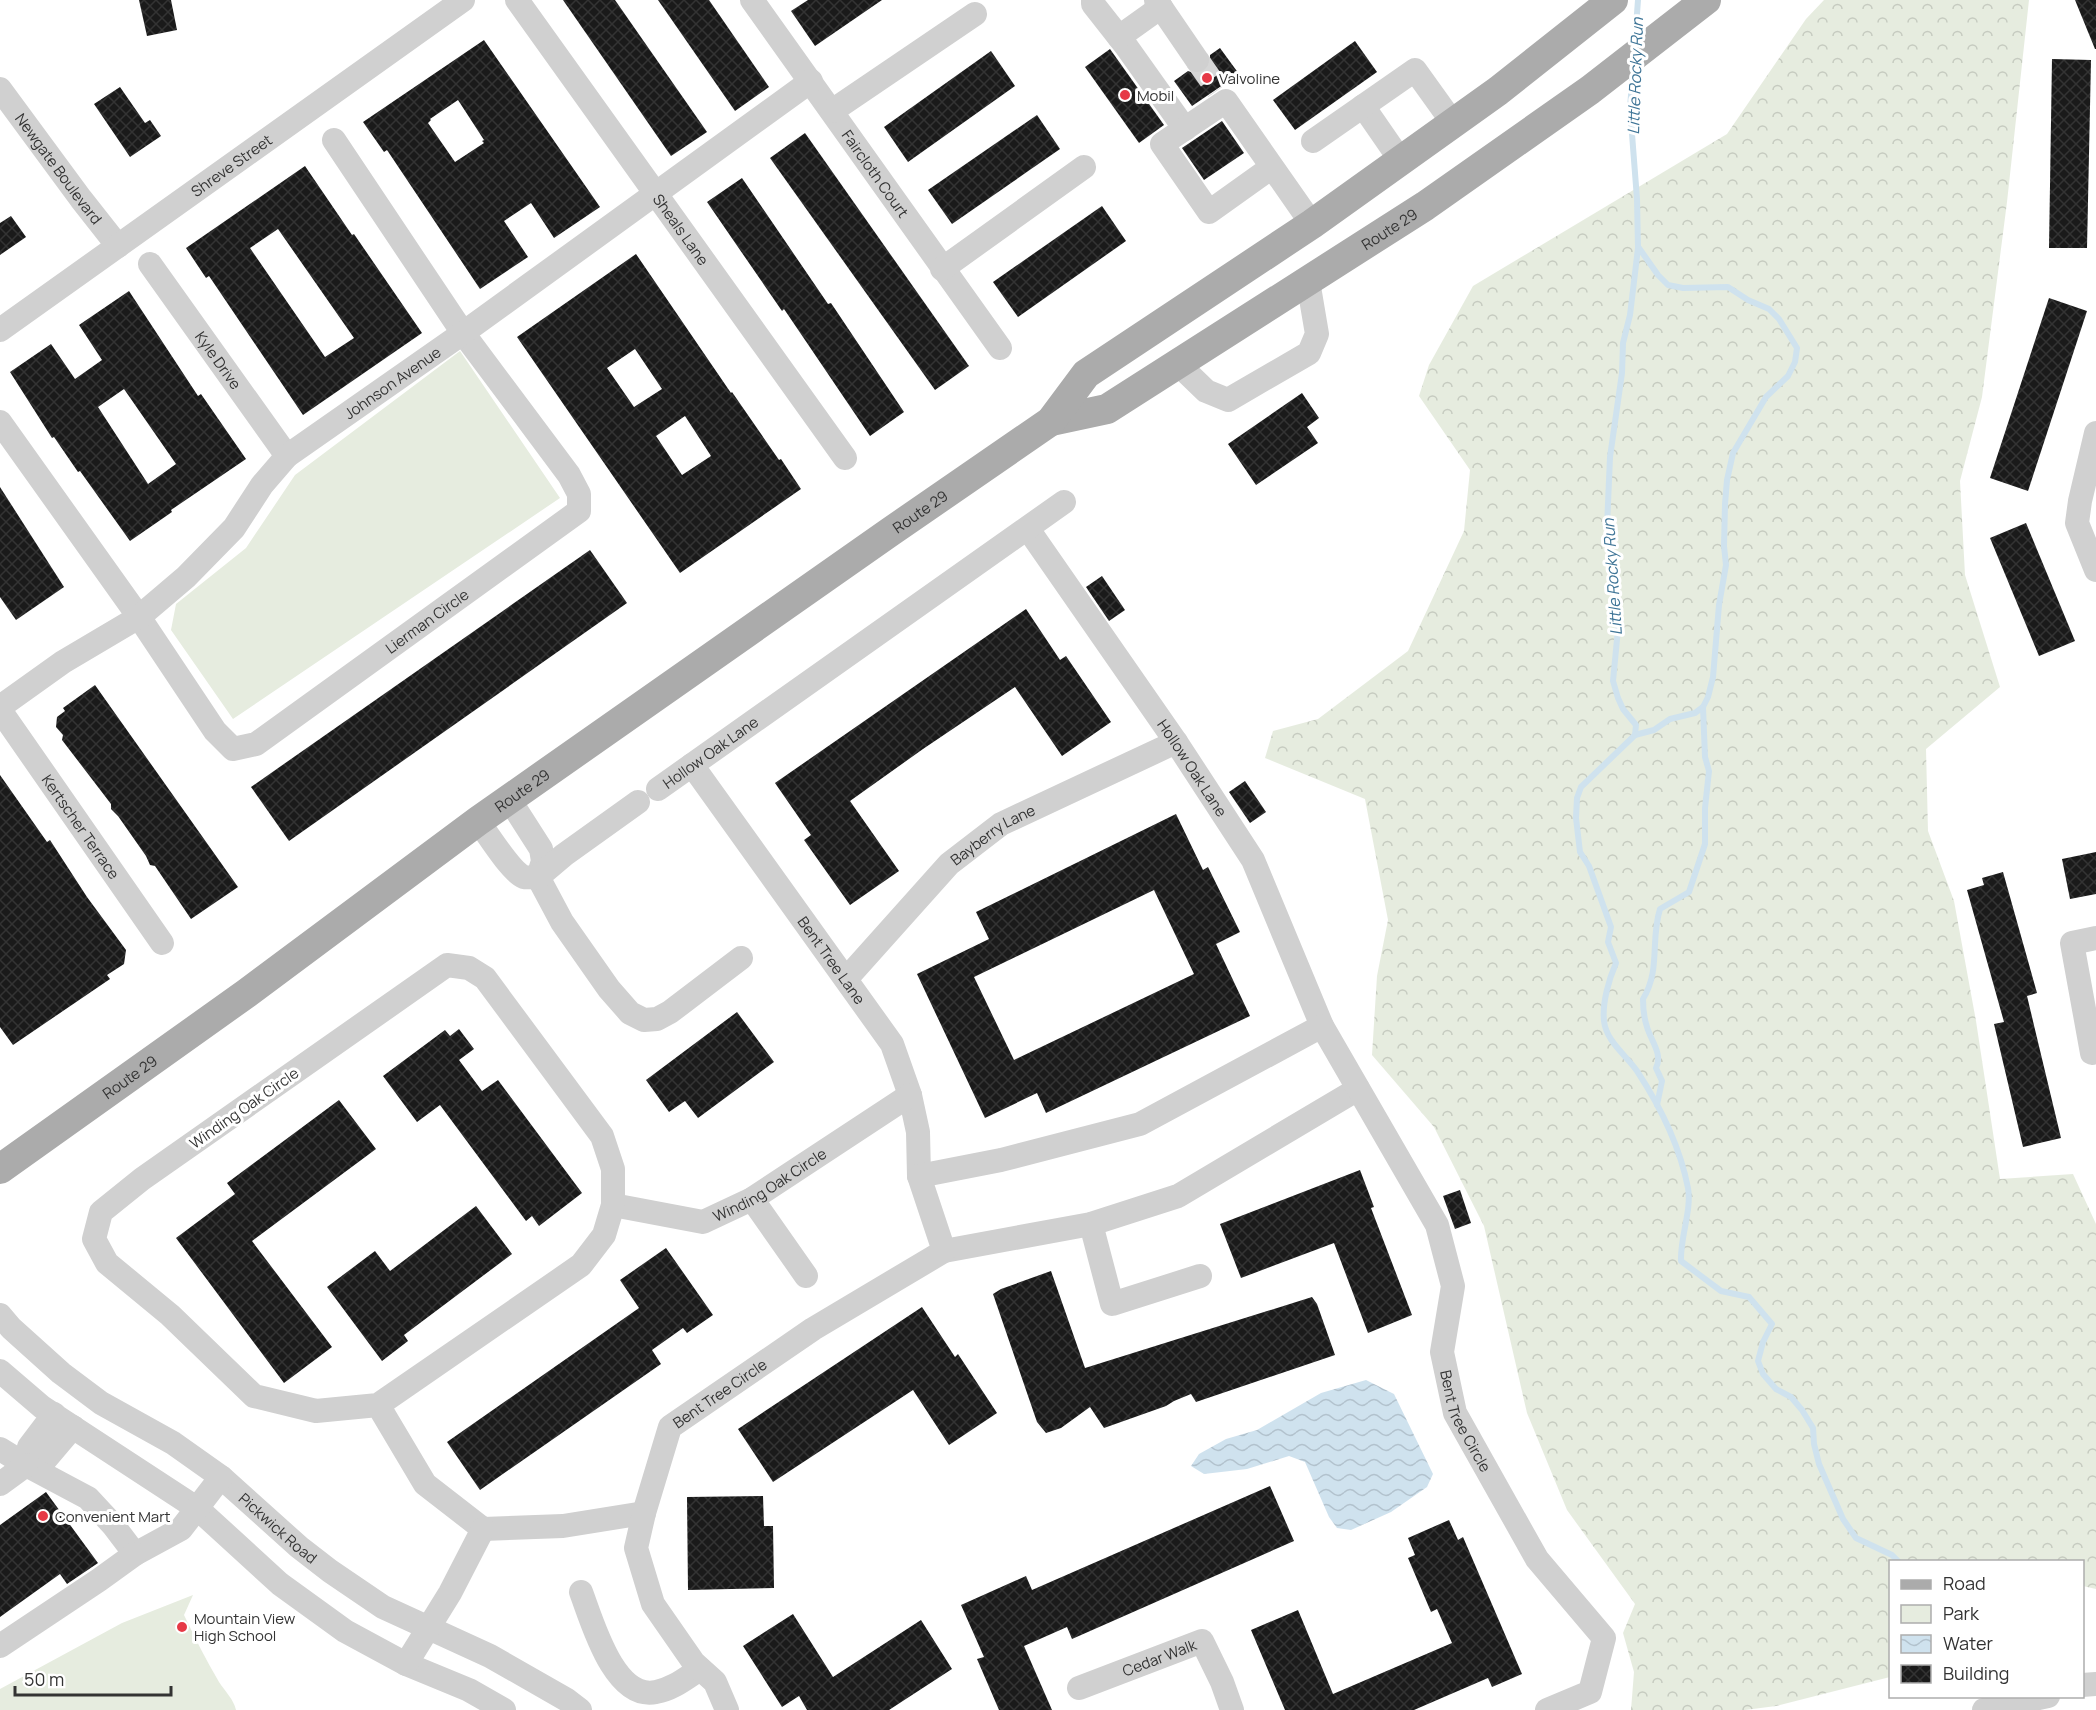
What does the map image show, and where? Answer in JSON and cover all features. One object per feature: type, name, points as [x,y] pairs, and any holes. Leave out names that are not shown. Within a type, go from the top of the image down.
[{"type":"main road","name":"Route 29","points":[[1051,421],[1107,409],[1425,206],[1590,90],[1706,0]]},
{"type":"main road","name":"Route 29","points":[[0,1169],[256,986],[478,821],[1051,421],[1086,374],[1312,224],[1498,91],[1605,7]]},
{"type":"street","name":"Shreve Street","points":[[0,330],[463,0]]},
{"type":"street","name":"Sheals Lane","points":[[517,0],[844,458]]},
{"type":"street","name":"Faircloth Court","points":[[752,0],[1000,348]]},
{"type":"street","points":[[1093,0],[1093,4],[1123,41],[1185,129]]},
{"type":"street","points":[[1123,41],[1158,4],[1197,60]]},
{"type":"street","points":[[832,111],[975,14]]},
{"type":"street","points":[[1313,141],[1415,70],[1453,123]]},
{"type":"street","name":"Johnson Avenue","points":[[0,709],[63,662],[139,617],[186,577],[234,528],[262,485],[287,456],[463,333],[811,81]]},
{"type":"street","name":"Newgate Boulevard","points":[[0,89],[118,246]]},
{"type":"street","points":[[1272,167],[1209,212],[1162,144],[1185,129],[1222,96],[1272,167],[1312,224]]},
{"type":"street","points":[[1363,106],[1401,161]]},
{"type":"street","name":"Lierman Circle","points":[[0,422],[139,617],[215,731],[233,749],[256,744],[579,511],[579,494],[569,475],[463,333],[334,140]]},
{"type":"street","points":[[942,269],[1084,167]]},
{"type":"street","name":"Kyle Drive","points":[[150,264],[287,456]]},
{"type":"street","points":[[1178,364],[1206,391],[1228,400],[1309,353],[1317,334],[1308,281]]},
{"type":"street","points":[[2096,433],[2080,501],[2078,523],[2096,570]]},
{"type":"street","name":"Hollow Oak Lane","points":[[658,789],[1064,502]]},
{"type":"street","name":"Hollow Oak Lane","points":[[1028,529],[1176,742],[1253,860],[1322,1026]]},
{"type":"street","name":"Kertscher Terrace","points":[[0,709],[162,943]]},
{"type":"street","name":"Bayberry Lane","points":[[847,978],[950,864],[1001,824],[1176,742]]},
{"type":"street","name":"Bent Tree Lane","points":[[692,765],[847,978],[892,1044],[910,1095],[918,1132],[919,1176]]},
{"type":"street","points":[[509,799],[542,849],[543,861],[538,877],[562,922],[609,989],[630,1012],[644,1020],[657,1019],[670,1012],[741,958]]},
{"type":"street","points":[[478,821],[507,862],[517,872],[524,877],[538,877],[564,855],[638,802]]},
{"type":"street","points":[[2096,938],[2072,943],[2092,1053],[2096,1052]]},
{"type":"street","name":"Winding Oak Circle","points":[[447,965],[469,968],[485,978],[602,1136],[613,1169],[613,1204],[604,1235],[581,1265],[378,1405],[316,1411],[254,1396],[170,1315],[107,1263],[94,1239],[101,1212],[142,1179],[447,965]]},
{"type":"street","points":[[944,1251],[919,1176],[1001,1160],[1140,1124],[1322,1026]]},
{"type":"street","name":"Bent Tree Circle","points":[[1322,1026],[1437,1225],[1454,1286],[1442,1352],[1455,1413],[1537,1559],[1604,1638],[1590,1692],[1547,1710]]},
{"type":"street","name":"Bent Tree Circle","points":[[727,1710],[715,1682],[694,1663],[653,1604],[636,1548],[670,1427],[813,1329],[944,1251],[1091,1224],[1178,1196],[1358,1089]]},
{"type":"street","name":"Winding Oak Circle","points":[[613,1204],[703,1222],[752,1199],[910,1095]]},
{"type":"street","points":[[752,1199],[806,1276]]},
{"type":"street","points":[[1091,1224],[1112,1304],[1200,1276]]},
{"type":"street","name":"Pickwick Road","points":[[0,1316],[61,1373],[101,1403],[172,1443],[221,1477],[330,1571],[383,1606],[490,1656],[567,1700],[580,1710]]},
{"type":"street","points":[[0,1371],[42,1407],[198,1509],[280,1584],[345,1631],[406,1664],[469,1690],[504,1710]]},
{"type":"street","points":[[378,1405],[425,1484],[483,1528],[563,1526],[644,1513]]},
{"type":"street","points":[[0,1484],[26,1465],[29,1447],[64,1421]]},
{"type":"street","points":[[0,1449],[88,1498],[135,1554]]},
{"type":"street","points":[[0,1646],[135,1554],[181,1529],[221,1477]]},
{"type":"street","points":[[406,1664],[450,1593],[483,1528]]},
{"type":"street","points":[[581,1592],[599,1641],[616,1673],[633,1689],[653,1693],[670,1688],[700,1669]]},
{"type":"street","name":"Cedar Walk","points":[[1079,1688],[1202,1641],[1222,1682],[1225,1708]]},
{"type":"street","points":[[1984,1710],[2039,1698]]},
{"type":"green space","points":[[1824,0],[2029,0],[2007,202],[1982,397],[1960,481],[1965,575],[2000,687],[1926,749],[1928,831],[1954,901],[1976,1021],[2000,1179],[2073,1174],[2096,1224],[2096,1589],[2084,1586],[2084,1560],[1889,1560],[1889,1677],[1776,1706],[1745,1710],[1631,1710],[1634,1672],[1623,1633],[1635,1604],[1567,1510],[1527,1413],[1484,1226],[1434,1127],[1372,1055],[1377,976],[1388,920],[1365,799],[1265,758],[1273,731],[1318,719],[1408,651],[1464,531],[1470,470],[1419,396],[1429,365],[1473,286],[1727,134],[1806,19]]},
{"type":"green space","points":[[460,351],[560,498],[233,719],[171,630],[176,604],[246,548],[295,475]]},
{"type":"green space","name":"Mountain View High School","points":[[193,1595],[184,1615],[236,1710],[0,1710],[0,1689],[122,1623]]},
{"type":"water","points":[[1366,1380],[1394,1394],[1433,1474],[1427,1487],[1391,1512],[1351,1530],[1337,1528],[1329,1517],[1305,1462],[1289,1456],[1247,1469],[1204,1474],[1191,1466],[1199,1454],[1226,1439],[1257,1430],[1321,1393]]},
{"type":"building","points":[[139,0],[171,0],[177,30],[147,36]]},
{"type":"building","points":[[563,0],[615,0],[707,132],[671,156]]},
{"type":"building","points":[[658,0],[709,0],[769,87],[735,111]]},
{"type":"building","points":[[808,0],[882,0],[815,46],[791,11]]},
{"type":"building","points":[[2075,0],[2096,0],[2096,49],[2095,49]]},
{"type":"building","points":[[484,40],[600,207],[554,238],[531,203],[504,221],[528,257],[480,289],[387,150],[384,152],[363,122]],"holes":[[[458,100],[484,140],[482,141],[484,143],[455,162],[428,123],[430,119]]]},
{"type":"building","points":[[1355,41],[1377,72],[1295,130],[1273,100]]},
{"type":"building","name":"Valvoline","points":[[1220,48],[1239,74],[1192,106],[1174,81],[1188,71],[1197,74],[1205,71],[1210,66],[1210,55]]},
{"type":"building","name":"Mobil","points":[[1110,49],[1164,125],[1139,143],[1085,67]]},
{"type":"building","points":[[991,51],[1015,86],[908,162],[884,127]]},
{"type":"building","points":[[2052,59],[2091,60],[2087,248],[2049,248]]},
{"type":"building","points":[[120,87],[145,123],[150,120],[161,136],[130,157],[94,104]]},
{"type":"building","points":[[1037,115],[1060,149],[952,224],[928,190]]},
{"type":"building","points":[[1222,121],[1244,153],[1204,180],[1182,148]]},
{"type":"building","points":[[805,133],[969,366],[935,390],[770,158]]},
{"type":"building","points":[[305,166],[422,333],[303,415],[209,276],[206,278],[186,248]],"holes":[[[278,229],[354,338],[325,357],[250,248]]]},
{"type":"building","points":[[742,178],[828,304],[831,303],[904,412],[870,436],[784,309],[782,311],[707,202]]},
{"type":"building","points":[[1102,206],[1126,241],[1018,317],[993,282]]},
{"type":"building","points":[[11,216],[26,237],[0,255],[0,223]]},
{"type":"building","points":[[636,254],[731,393],[801,489],[680,573],[517,337]],"holes":[[[635,349],[662,389],[634,407],[607,368]],[[685,416],[711,456],[682,475],[656,436]]]},
{"type":"building","points":[[129,291],[198,396],[201,394],[246,459],[130,541],[80,471],[78,472],[54,437],[52,438],[10,372],[51,344],[75,379],[102,360],[79,325]],"holes":[[[124,389],[176,464],[148,484],[98,407]]]},
{"type":"building","points":[[2049,298],[2087,311],[2028,491],[1990,478]]},
{"type":"building","points":[[1302,393],[1319,418],[1307,427],[1318,443],[1256,485],[1228,444]]},
{"type":"building","points":[[0,487],[64,587],[16,620],[0,597]]},
{"type":"building","points":[[2026,523],[2075,641],[2039,656],[1990,538]]},
{"type":"building","points":[[590,550],[627,603],[289,841],[251,787]]},
{"type":"building","points":[[1102,576],[1125,610],[1109,621],[1086,587]]},
{"type":"building","points":[[1026,609],[1060,660],[1066,656],[1111,722],[1062,756],[1015,687],[923,749],[850,801],[899,871],[850,905],[804,840],[811,835],[775,783]]},
{"type":"building","points":[[95,685],[238,887],[191,919],[155,866],[150,865],[146,856],[111,809],[111,804],[62,740],[63,735],[56,727],[57,717],[65,711],[63,708]]},
{"type":"building","points":[[0,775],[47,842],[50,840],[87,897],[126,950],[124,964],[107,975],[110,979],[13,1045],[0,1027]]},
{"type":"building","points":[[1245,781],[1266,812],[1250,823],[1229,792]]},
{"type":"building","points":[[1176,814],[1203,870],[1208,867],[1240,932],[1216,944],[1250,1016],[1046,1113],[1037,1093],[985,1118],[917,974],[989,939],[976,912]],"holes":[[[1154,890],[1194,974],[1014,1060],[974,977]]]},
{"type":"building","points":[[2096,852],[2096,894],[2070,899],[2062,859]]},
{"type":"building","points":[[2003,872],[2037,993],[2027,996],[2061,1138],[2023,1147],[1994,1024],[2004,1022],[1967,890],[1984,885],[1982,878]]},
{"type":"building","points":[[737,1012],[774,1062],[698,1118],[685,1101],[669,1112],[646,1080]]},
{"type":"building","points":[[459,1029],[474,1049],[459,1060],[482,1091],[498,1080],[582,1193],[539,1226],[532,1216],[526,1221],[440,1105],[417,1122],[383,1076],[445,1030],[450,1036]]},
{"type":"building","points":[[339,1100],[376,1149],[252,1241],[332,1347],[284,1383],[176,1238],[235,1194],[227,1183]]},
{"type":"building","points":[[1360,1170],[1374,1207],[1371,1208],[1412,1315],[1368,1333],[1334,1243],[1241,1278],[1220,1224]]},
{"type":"building","points":[[1460,1190],[1471,1223],[1455,1229],[1443,1196]]},
{"type":"building","points":[[476,1206],[512,1254],[404,1335],[408,1341],[382,1361],[327,1287],[375,1251],[390,1271]]},
{"type":"building","points":[[666,1248],[713,1315],[687,1333],[683,1328],[652,1350],[661,1364],[480,1490],[447,1442],[639,1308],[620,1280]]},
{"type":"building","points":[[1051,1271],[1085,1368],[1312,1297],[1317,1304],[1335,1355],[1196,1402],[1191,1394],[1166,1406],[1104,1428],[1090,1407],[1061,1428],[1046,1433],[1037,1422],[993,1294]]},
{"type":"building","points":[[922,1307],[955,1357],[958,1354],[997,1413],[949,1445],[913,1390],[773,1482],[738,1429]]},
{"type":"building","points":[[1270,1486],[1294,1541],[1072,1639],[1067,1627],[1024,1646],[1052,1710],[999,1710],[977,1659],[984,1657],[961,1605],[1026,1576],[1032,1590]]},
{"type":"building","points":[[46,1492],[98,1563],[67,1584],[60,1574],[0,1617],[0,1525]]},
{"type":"building","points":[[763,1496],[764,1526],[773,1526],[774,1588],[688,1590],[687,1497]]},
{"type":"building","points":[[1449,1520],[1458,1540],[1463,1537],[1522,1674],[1492,1687],[1488,1678],[1414,1710],[1285,1710],[1251,1630],[1298,1610],[1333,1694],[1452,1643],[1437,1609],[1431,1612],[1408,1558],[1415,1555],[1408,1538]]},
{"type":"building","points":[[793,1614],[833,1677],[921,1620],[952,1669],[889,1710],[807,1710],[799,1696],[782,1707],[743,1646]]},
{"type":"waterway","name":"Little Rocky Run","points":[[1635,41],[1638,0]]},
{"type":"waterway","name":"Little Rocky Run","points":[[1633,69],[1630,108],[1638,248],[1630,315],[1623,343],[1622,373],[1610,457],[1607,527],[1616,585],[1618,629],[1613,681],[1623,709],[1636,725],[1635,735],[1581,787],[1577,798],[1576,818],[1580,852],[1589,866],[1611,927],[1608,942],[1616,963],[1607,991],[1604,1021],[1608,1035],[1637,1071],[1654,1098],[1680,1157],[1689,1196],[1681,1261],[1721,1291],[1749,1297],[1772,1324],[1763,1342],[1758,1361],[1763,1374],[1776,1389],[1791,1397],[1813,1428],[1819,1464],[1843,1519],[1856,1538],[1892,1555],[1897,1560]]},
{"type":"waterway","points":[[1635,735],[1654,730],[1670,719],[1695,713],[1703,707],[1708,697],[1713,677],[1719,605],[1726,565],[1725,504],[1733,453],[1766,397],[1788,376],[1795,362],[1797,348],[1779,319],[1769,309],[1748,300],[1728,287],[1683,288],[1668,285],[1639,248]]},
{"type":"waterway","points":[[1657,1105],[1662,1081],[1656,1068],[1658,1058],[1646,1024],[1643,999],[1652,977],[1660,909],[1689,892],[1705,844],[1705,808],[1709,771],[1705,757],[1703,707]]},
{"type":"tunnel","points":[[1197,60],[1218,90]]},
{"type":"place","name":"Valvoline","points":[[1207,78]]},
{"type":"place","name":"Mobil","points":[[1125,95]]},
{"type":"place","name":"Convenient Mart","points":[[43,1516]]},
{"type":"place","name":"Mountain View High School","points":[[182,1627]]}]
